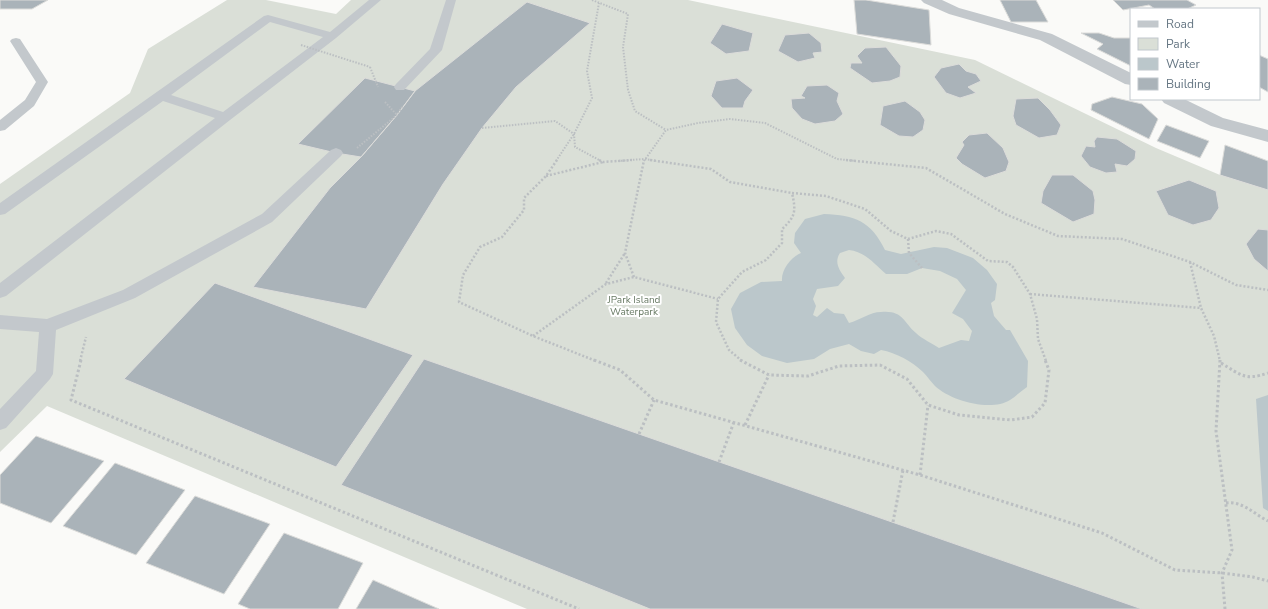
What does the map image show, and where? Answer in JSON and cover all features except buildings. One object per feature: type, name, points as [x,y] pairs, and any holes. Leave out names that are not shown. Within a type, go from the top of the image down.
[{"type":"street","points":[[929,0],[954,11],[1046,38],[1130,80]]},
{"type":"street","points":[[1172,100],[1217,122],[1268,136]]},
{"type":"lane","points":[[0,292],[332,36],[376,0]]},
{"type":"lane","points":[[400,87],[436,50],[451,0]]},
{"type":"lane","points":[[0,210],[268,18],[332,36]]},
{"type":"lane","points":[[0,127],[30,103],[42,82],[16,41]]},
{"type":"lane","points":[[161,96],[225,117]]},
{"type":"lane","points":[[0,322],[48,326],[129,294],[267,218],[336,153]]},
{"type":"lane","points":[[0,422],[44,374],[48,326]]},
{"type":"path","points":[[592,0],[628,14],[623,47],[631,97],[635,111],[666,130]]},
{"type":"path","points":[[600,3],[587,70],[592,98],[574,134],[546,176],[524,198],[524,210],[502,237],[480,247],[463,275],[458,302],[533,336],[620,370],[654,400],[904,470],[1102,533],[1175,570],[1222,573],[1253,577],[1268,582]]},
{"type":"path","points":[[300,45],[370,67]]},
{"type":"path","points":[[606,284],[626,252],[644,159],[666,130],[698,123],[730,119],[765,123],[837,159],[926,168],[1005,214],[1058,236],[1122,239],[1190,262],[1236,285],[1268,290]]},
{"type":"path","points":[[482,128],[555,121],[574,134]]},
{"type":"path","points":[[574,134],[575,147],[603,162]]},
{"type":"path","points":[[546,176],[603,162],[644,159],[711,169],[730,182],[792,193],[826,196],[865,209],[891,231],[908,239],[936,231],[950,234],[961,240],[980,257],[988,261],[1007,262],[1013,267],[1030,294],[1037,319],[1038,339],[1049,370],[1045,403],[1032,416],[1011,420],[959,415],[928,405],[907,379],[880,365],[839,366],[808,376],[769,375],[742,361],[729,350],[716,322],[718,299],[742,272],[766,260],[782,243],[782,229],[794,219],[795,209],[792,193]]},
{"type":"path","points":[[908,239],[909,253],[922,268]]},
{"type":"path","points":[[626,252],[634,277]]},
{"type":"path","points":[[1190,262],[1201,308],[1214,336],[1221,363],[1216,431],[1232,550],[1222,573],[1225,609]]},
{"type":"path","points":[[533,336],[606,284],[634,277],[718,299]]},
{"type":"path","points":[[1030,294],[1201,308]]},
{"type":"path","points":[[87,334],[71,400],[579,609]]},
{"type":"path","points":[[1221,363],[1245,377],[1256,377],[1268,373]]},
{"type":"path","points":[[745,425],[769,375]]},
{"type":"path","points":[[639,434],[654,400]]},
{"type":"path","points":[[920,475],[928,405]]},
{"type":"path","points":[[719,462],[734,422]]},
{"type":"path","points":[[893,522],[904,470]]},
{"type":"path","points":[[1226,503],[1234,501],[1245,506],[1261,518],[1268,521]]},
{"type":"green space","name":"JPark Island Waterpark","points":[[227,0],[266,0],[336,14],[351,0],[688,0],[975,60],[1156,148],[1220,175],[1268,190],[1268,609],[527,609],[47,406],[0,452],[0,184],[130,93],[148,49]]},
{"type":"water","points":[[824,214],[853,218],[868,226],[874,232],[885,250],[901,254],[934,247],[947,248],[973,258],[987,270],[997,284],[995,300],[991,303],[994,316],[1006,330],[1010,330],[1028,361],[1027,387],[1010,400],[993,405],[982,405],[961,400],[942,391],[935,386],[914,364],[887,351],[881,350],[874,354],[861,351],[849,344],[830,349],[814,359],[787,363],[762,356],[747,345],[735,328],[731,309],[740,293],[761,282],[782,281],[783,273],[787,264],[801,253],[794,243],[795,233],[805,219]],"holes":[[[849,250],[865,256],[886,274],[907,274],[922,268],[940,271],[957,279],[966,290],[952,313],[963,319],[972,331],[969,341],[961,340],[939,348],[918,335],[902,318],[894,313],[877,312],[849,323],[844,314],[834,313],[827,308],[817,317],[813,315],[816,306],[813,299],[817,289],[838,286],[845,278],[837,263],[838,256],[840,253]]]},
{"type":"water","points":[[1268,395],[1268,511],[1263,508],[1256,399]]}]
